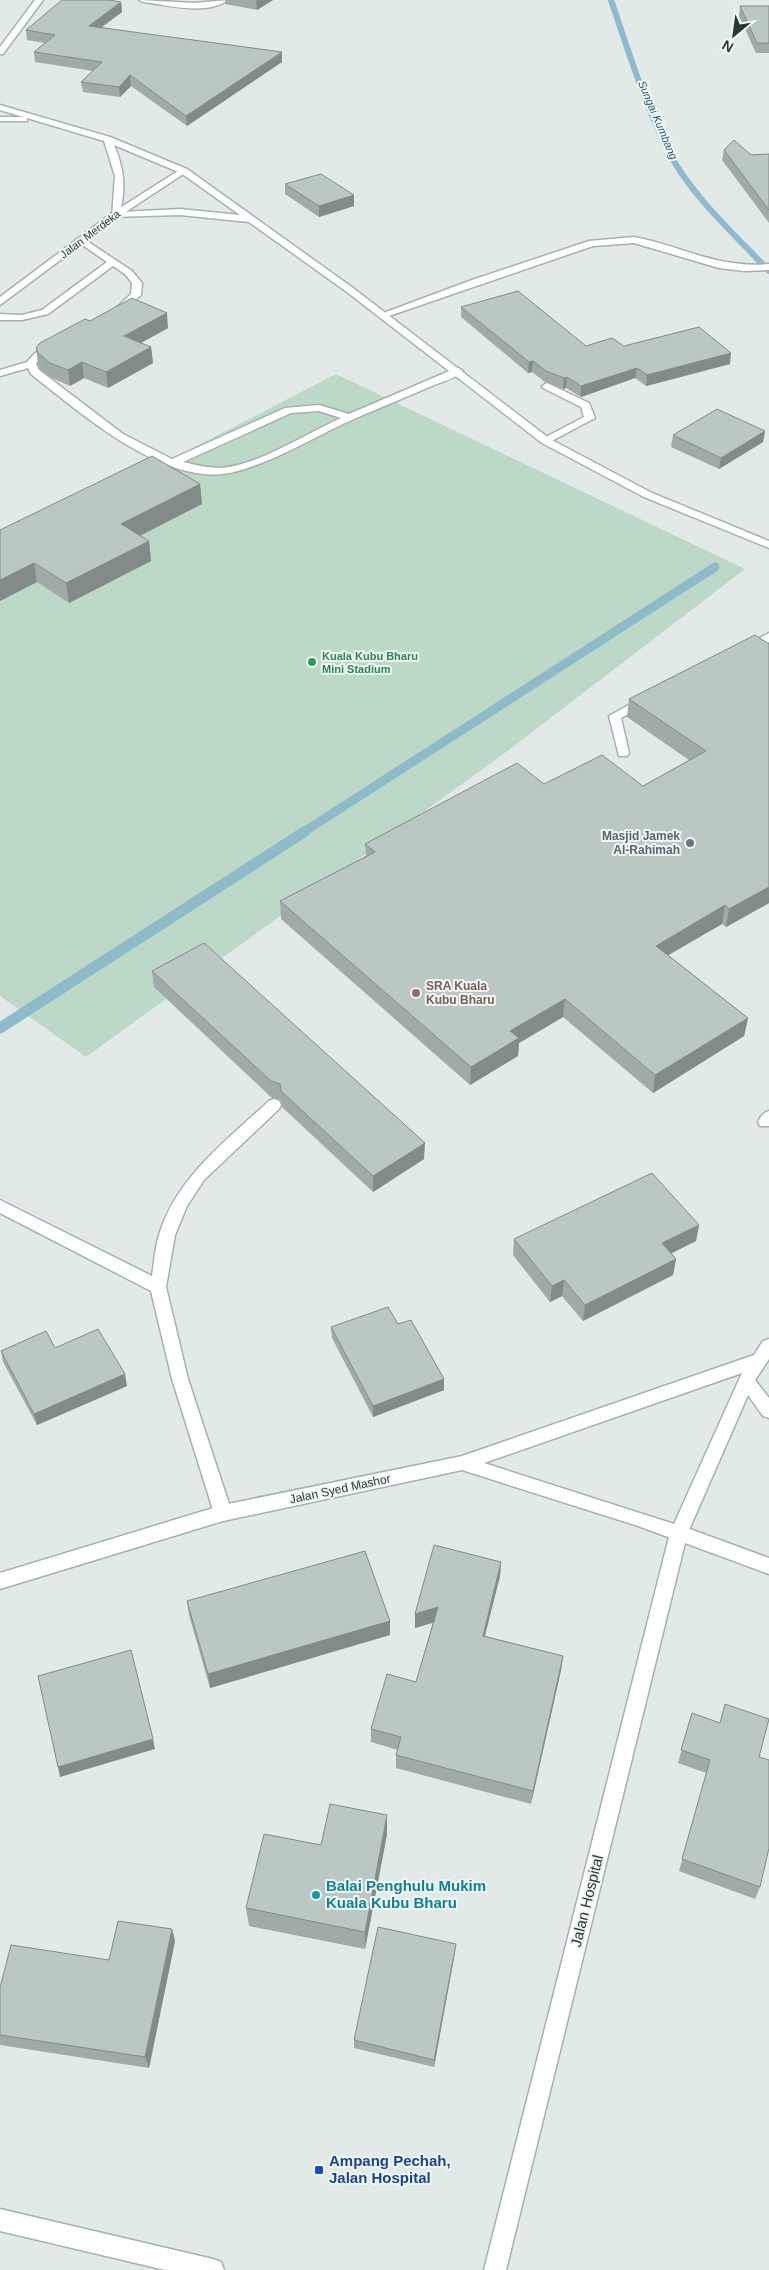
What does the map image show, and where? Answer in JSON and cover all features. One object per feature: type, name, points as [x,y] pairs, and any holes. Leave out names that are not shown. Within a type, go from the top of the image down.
[{"type":"main road","points":[[0,52],[38,0]]},
{"type":"main road","points":[[143,0],[202,5],[224,0]]},
{"type":"main road","points":[[0,42],[20,24]]},
{"type":"main road","points":[[0,107],[108,138],[184,171],[383,315],[458,371],[546,441],[648,495],[769,545]]},
{"type":"main road","points":[[0,119],[45,120]]},
{"type":"main road","points":[[108,138],[119,165],[120,194],[115,215],[180,212],[251,219]]},
{"type":"main road","name":"Jalan Merdeka","points":[[0,302],[115,215],[184,171]]},
{"type":"main road","points":[[81,240],[129,273],[137,284],[136,295],[126,305],[106,318]]},
{"type":"main road","points":[[383,315],[592,243],[612,240],[635,240],[706,263],[740,269],[769,267]]},
{"type":"main road","points":[[0,318],[24,318],[45,312],[113,262]]},
{"type":"main road","points":[[0,373],[31,364],[38,355],[63,341]]},
{"type":"main road","points":[[31,364],[35,372],[120,438],[142,450],[174,462],[192,468],[218,471],[241,468],[350,417],[458,371]]},
{"type":"main road","points":[[546,441],[590,418],[585,405],[548,386]]},
{"type":"main road","points":[[174,462],[289,410],[320,408],[350,417]]},
{"type":"main road","points":[[735,654],[769,637]]},
{"type":"main road","points":[[623,753],[615,716],[658,694]]},
{"type":"main road","points":[[223,1513],[180,1379],[158,1287],[167,1235],[180,1204],[199,1176],[274,1104]]},
{"type":"main road","points":[[0,1206],[158,1287]]},
{"type":"main road","name":"Jalan Hospital","points":[[495,2270],[679,1533],[746,1380],[769,1346]]},
{"type":"main road","points":[[462,1464],[759,1360]]},
{"type":"main road","points":[[746,1380],[769,1411]]},
{"type":"main road","name":"Jalan Syed Mashor","points":[[0,1581],[223,1513],[462,1464],[638,1518],[769,1566]]},
{"type":"main road","points":[[0,2220],[213,2270]]},
{"type":"green space","name":"Kuala Kubu Bharu Mini Stadium","points":[[336,374],[745,569],[502,755],[86,1057],[0,996],[0,548]]},
{"type":"building","points":[[62,0],[109,0],[121,2],[89,26],[282,52],[186,116],[130,75],[119,87],[81,82],[102,62],[34,52],[55,35],[26,30]]},
{"type":"building","points":[[740,6],[769,6],[769,43],[757,43]]},
{"type":"building","points":[[734,140],[751,155],[769,154],[769,210],[724,150]]},
{"type":"building","points":[[321,174],[354,195],[319,206],[285,184]]},
{"type":"building","points":[[518,291],[586,346],[612,338],[624,346],[699,327],[731,353],[647,375],[637,368],[581,386],[567,377],[564,378],[546,371],[533,361],[529,362],[461,307]]},
{"type":"building","points":[[132,298],[167,313],[124,336],[151,347],[106,372],[82,362],[68,370],[50,363],[38,353],[36,348],[40,343],[85,319],[90,321]]},
{"type":"building","points":[[717,409],[765,431],[721,458],[673,435]]},
{"type":"building","points":[[152,456],[200,484],[121,524],[149,541],[66,583],[34,563],[0,580],[0,530]]},
{"type":"building","points":[[755,635],[769,644],[769,887],[729,909],[725,905],[656,946],[748,1018],[655,1075],[565,999],[510,1031],[519,1038],[471,1067],[280,901],[375,852],[365,844],[517,763],[544,784],[602,755],[643,786],[706,751],[629,699]]},
{"type":"building","points":[[204,943],[425,1143],[373,1176],[281,1091],[280,1084],[271,1081],[152,971]]},
{"type":"building","points":[[652,1173],[699,1225],[662,1243],[676,1259],[585,1305],[564,1280],[552,1286],[514,1239]]},
{"type":"building","points":[[388,1307],[398,1324],[411,1320],[444,1379],[373,1406],[331,1327]]},
{"type":"building","points":[[98,1329],[125,1374],[34,1414],[1,1351],[46,1331],[55,1348]]},
{"type":"building","points":[[434,1545],[501,1562],[483,1636],[563,1656],[533,1791],[396,1755],[401,1737],[371,1729],[387,1674],[416,1682],[438,1607],[415,1614]]},
{"type":"building","points":[[365,1551],[390,1621],[208,1674],[187,1601]]},
{"type":"building","points":[[131,1650],[153,1739],[58,1767],[38,1676]]},
{"type":"building","points":[[725,1704],[769,1719],[759,1757],[769,1760],[769,1848],[760,1887],[682,1859],[710,1760],[681,1750],[692,1713],[720,1723]]},
{"type":"building","name":"Balai Penghulu Mukim Kuala Kubu Bharu","points":[[330,1804],[387,1815],[365,1932],[246,1908],[264,1834],[321,1845]]},
{"type":"building","points":[[118,1921],[172,1929],[145,2057],[0,2035],[0,1988],[11,1945],[109,1960]]},
{"type":"building","points":[[378,1927],[456,1944],[434,2060],[354,2040]]},
{"type":"waterway","name":"Sungai Kumbang","points":[[611,0],[645,98],[670,154],[702,200],[769,271]]},
{"type":"waterway","points":[[302,833],[715,567]]},
{"type":"waterway","points":[[0,1028],[304,832]]},
{"type":"place","name":"Kuala Kubu Bharu Mini Stadium","points":[[312,662]]},
{"type":"place","name":"Masjid Jamek Al-Rahimah","points":[[690,843]]},
{"type":"place","name":"SRA Kuala Kubu Bharu","points":[[416,993]]},
{"type":"place","name":"Balai Penghulu Mukim Kuala Kubu Bharu","points":[[316,1895]]},
{"type":"place","name":"Ampang Pechah, Jalan Hospital","points":[[319,2170]]}]
